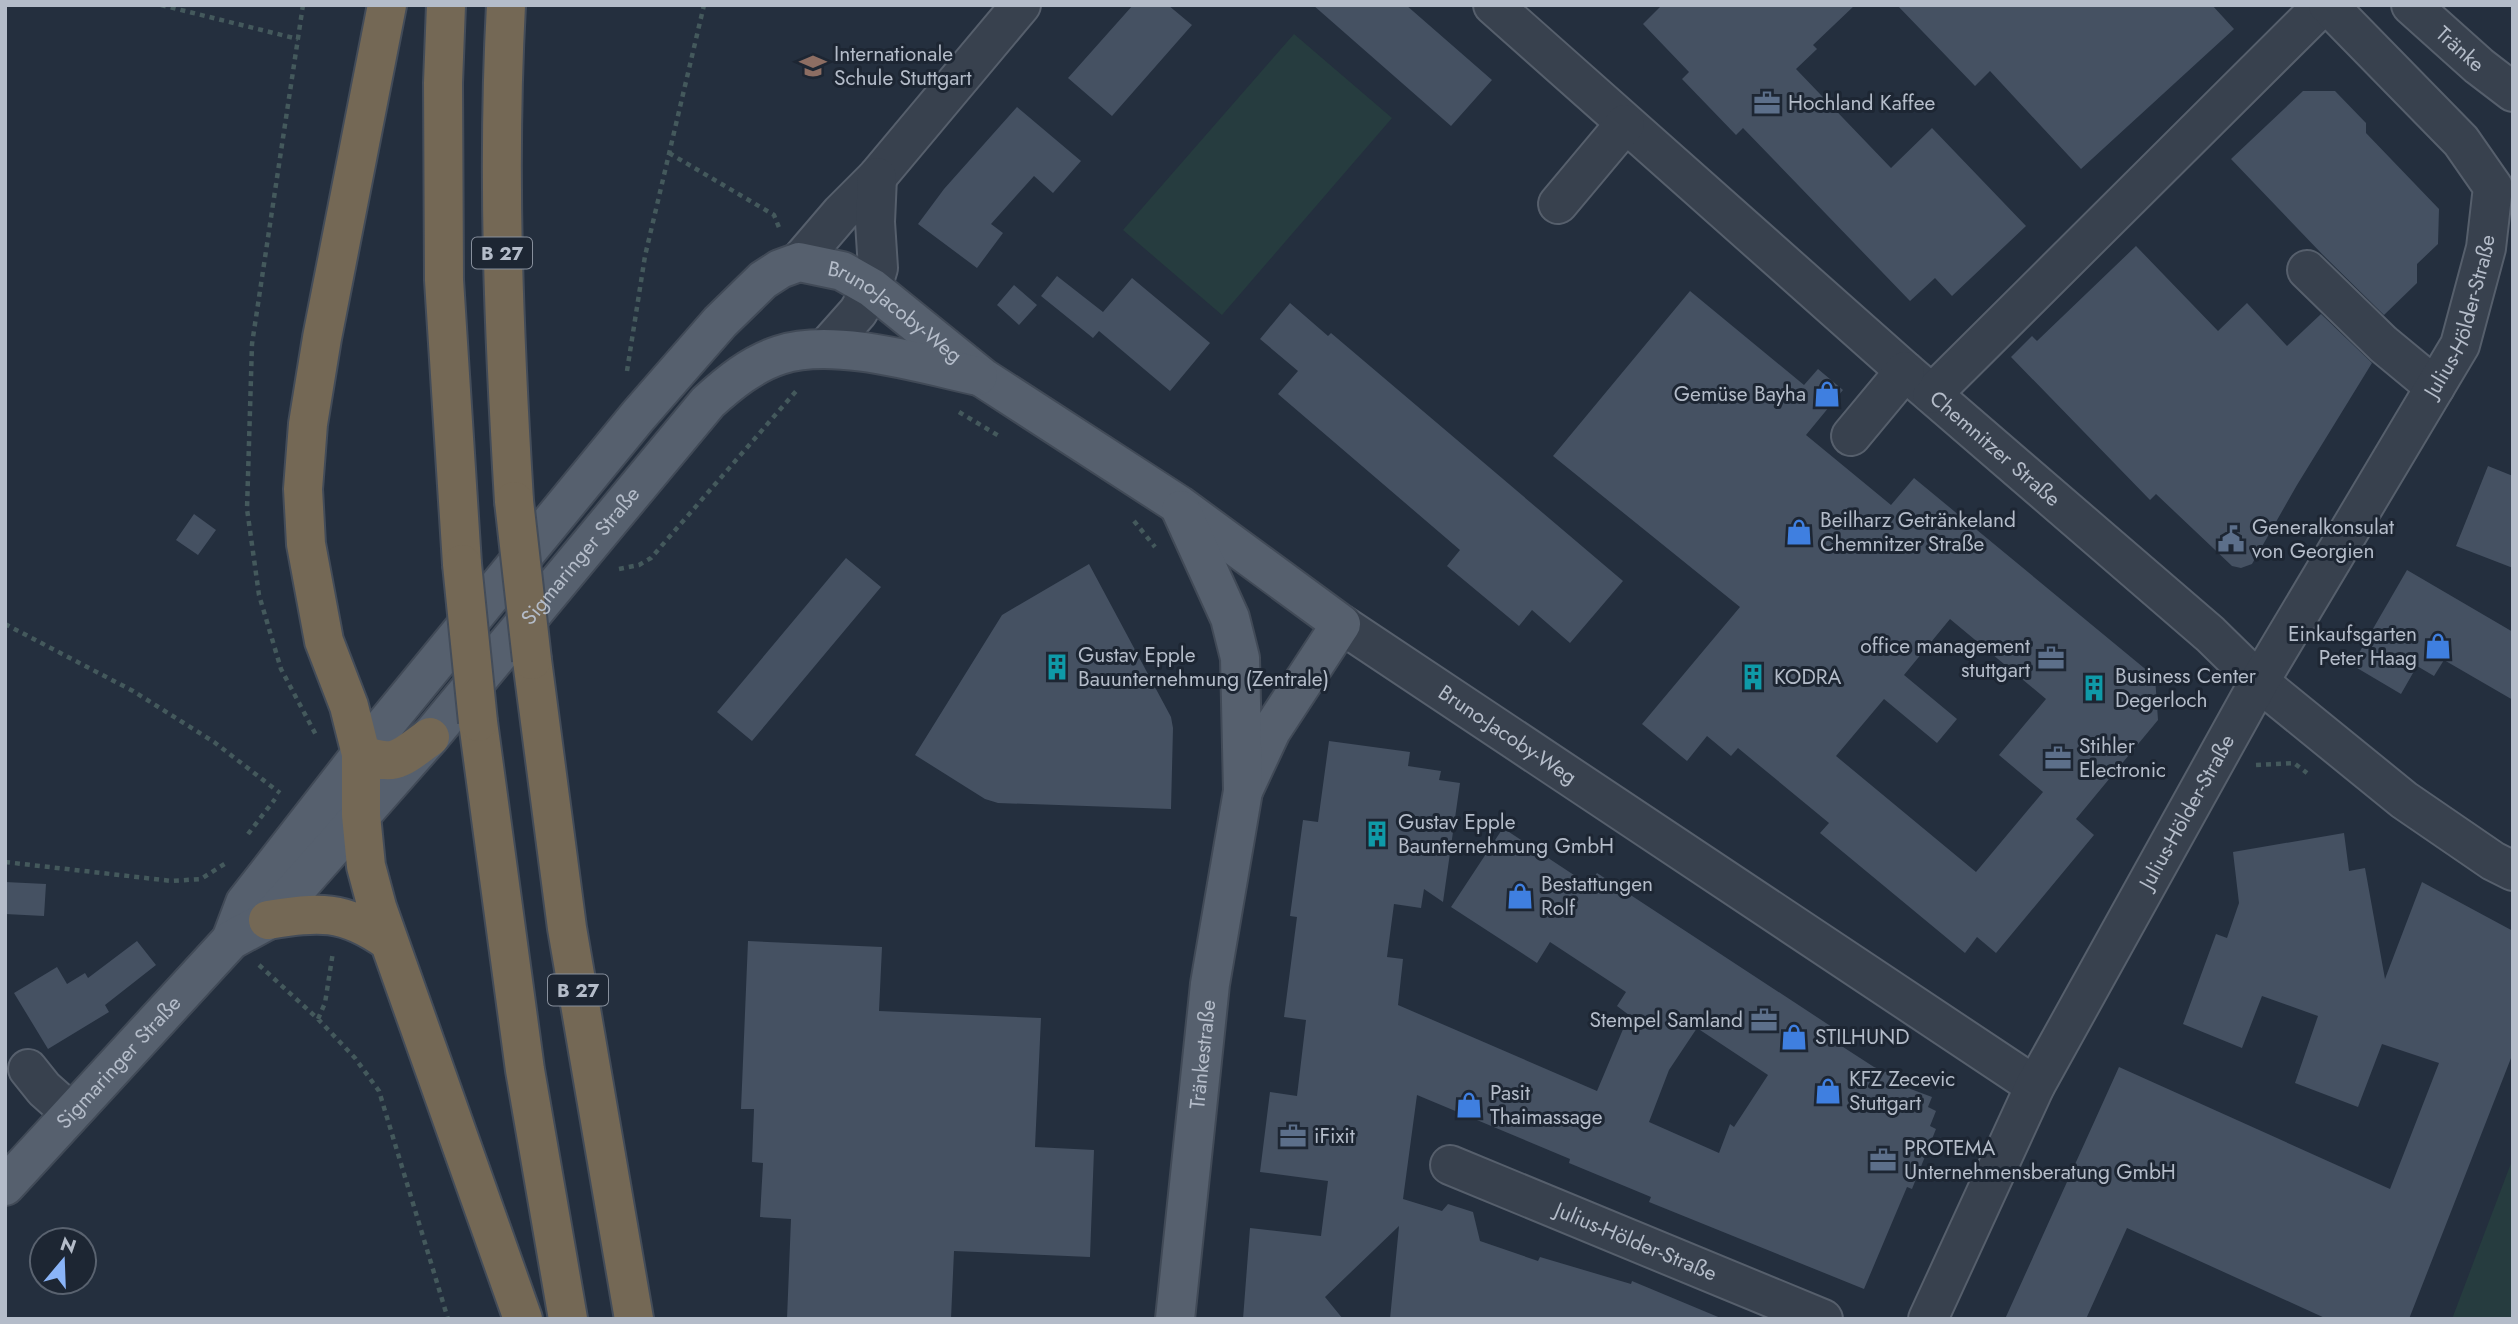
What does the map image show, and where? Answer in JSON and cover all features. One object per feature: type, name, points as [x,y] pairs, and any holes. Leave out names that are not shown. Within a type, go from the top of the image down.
[{"type":"highway","points":[[387,5],[322,338],[308,424],[303,489],[306,544],[324,640],[349,706],[361,754],[361,815],[366,866],[388,941],[523,1319]]},
{"type":"highway","name":"B 27","points":[[446,5],[443,83],[444,280],[462,564],[478,722],[525,1070],[568,1319]]},
{"type":"highway","name":"B 27","points":[[506,5],[500,175],[506,366],[514,501],[567,928],[634,1319]]},
{"type":"highway","points":[[361,754],[380,762],[400,759],[430,737]]},
{"type":"highway","points":[[268,920],[314,913],[339,916],[372,930],[388,941]]},
{"type":"main road","name":"Sigmaringer Straße","points":[[231,940],[245,903],[361,754],[638,416],[720,322],[763,280],[780,268],[799,262]]},
{"type":"main road","name":"Bruno-Jacoby-Weg","points":[[799,262],[842,271],[872,288],[983,378],[1179,505],[1340,624]]},
{"type":"main road","name":"Sigmaringer Straße","points":[[5,1186],[231,940],[268,920],[430,737],[708,402],[736,377],[780,355],[826,348]]},
{"type":"main road","name":"Bruno-Jacoby-Weg","points":[[826,348],[877,355],[983,378]]},
{"type":"main road","name":"Tränkestraße","points":[[1175,1319],[1210,984],[1243,792],[1240,658],[1230,618],[1179,505]]},
{"type":"main road","name":"Tränkestraße","points":[[1243,792],[1271,731],[1340,624]]},
{"type":"street","name":"Sigmaringer Straße","points":[[799,262],[841,213],[877,177],[1021,5]]},
{"type":"street","name":"Chemnitzer Straße","points":[[1493,5],[1918,382],[2210,634],[2259,682],[2404,800],[2493,861],[2513,871]]},
{"type":"street","points":[[1851,436],[1918,382],[2323,5]]},
{"type":"street","name":"Julius-Hölder-Straße","points":[[1937,1316],[2035,1086],[2259,682],[2460,345],[2486,248],[2493,187],[2461,141],[2328,5]]},
{"type":"street","name":"Tränke","points":[[2411,5],[2479,66],[2513,92]]},
{"type":"street","points":[[1558,204],[1625,124]]},
{"type":"street","points":[[826,348],[858,312],[872,288],[877,268],[877,177]]},
{"type":"street","points":[[2307,270],[2384,344],[2435,387]]},
{"type":"street","name":"Bruno-Jacoby-Weg","points":[[1340,624],[2035,1086]]},
{"type":"street","points":[[28,1069],[44,1089],[71,1113]]},
{"type":"street","name":"Julius-Hölder-Straße","points":[[1450,1165],[1823,1319]]},
{"type":"path","points":[[161,5],[298,39]]},
{"type":"path","points":[[303,5],[252,344],[247,509],[259,595],[281,669],[320,742]]},
{"type":"path","points":[[626,376],[645,256],[704,5]]},
{"type":"path","points":[[669,153],[774,215],[799,262]]},
{"type":"path","points":[[958,411],[1003,438]]},
{"type":"path","points":[[1132,519],[1161,554]]},
{"type":"path","points":[[5,624],[133,691],[214,742],[281,793],[246,837]]},
{"type":"path","points":[[2227,739],[2256,765],[2294,763],[2315,778]]},
{"type":"path","points":[[5,862],[172,881],[201,879],[222,867],[230,857]]},
{"type":"path","points":[[231,940],[318,1019],[355,1058],[379,1091],[448,1319]]},
{"type":"green space","points":[[1294,34],[1392,118],[1222,315],[1123,230]]},
{"type":"green space","points":[[2513,1158],[2513,1319],[2452,1319]]},
{"type":"building","points":[[1133,5],[1168,5],[1192,25],[1112,116],[1068,78]]},
{"type":"building","points":[[1313,5],[1406,5],[1492,80],[1451,126]]},
{"type":"building","points":[[1662,5],[1855,5],[1813,45],[1817,49],[1796,69],[1891,168],[1932,128],[2026,226],[1952,296],[1935,278],[1910,301],[1743,128],[1736,135],[1682,79],[1689,72],[1643,24]]},
{"type":"building","points":[[1897,5],[2212,5],[2234,29],[2081,169],[1990,71],[1975,86]]},
{"type":"building","points":[[2303,91],[2335,91],[2366,123],[2366,133],[2439,209],[2438,244],[2417,264],[2417,283],[2384,315],[2231,159]]},
{"type":"building","points":[[1017,107],[1081,161],[1053,193],[1034,176],[991,224],[1003,233],[977,268],[918,224],[944,189]]},
{"type":"building","points":[[2136,246],[2218,331],[2247,303],[2287,346],[2321,314],[2372,363],[2252,564],[2241,568],[2232,566],[2156,494],[2150,500],[2011,357],[2032,336],[2037,341]]},
{"type":"building","points":[[1057,276],[1103,312],[1132,278],[1210,343],[1170,391],[1099,331],[1093,338],[1041,296]]},
{"type":"building","points":[[1014,285],[1037,305],[1019,325],[997,305]]},
{"type":"building","points":[[1690,291],[1804,385],[1818,369],[1843,390],[1806,435],[1891,505],[1914,478],[2155,677],[2158,720],[2076,819],[2094,835],[1996,953],[1977,937],[1965,953],[1820,833],[1829,823],[1738,748],[1731,756],[1707,736],[1687,761],[1642,724],[1740,607],[1553,456]],"holes":[[[1950,619],[2046,699],[1999,755],[2043,792],[1976,872],[1836,756],[1884,699],[1937,743],[1957,719],[1904,675]]]},
{"type":"building","points":[[1290,303],[1328,336],[1331,333],[1623,581],[1570,643],[1532,610],[1519,626],[1447,566],[1460,550],[1278,394],[1298,371],[1260,339]]},
{"type":"building","points":[[2488,466],[2513,476],[2513,568],[2456,546]]},
{"type":"building","points":[[194,514],[216,530],[198,555],[176,540]]},
{"type":"building","points":[[846,558],[881,587],[752,741],[717,712]]},
{"type":"building","name":"Gustav Epple Bauunternehmung (Zentrale)","points":[[1089,564],[1171,717],[1171,809],[998,803],[985,799],[915,755],[1002,615]]},
{"type":"building","name":"Einkaufsgarten Peter Haag","points":[[2407,570],[2513,632],[2513,700],[2444,660],[2434,676],[2417,666],[2401,694],[2352,665]]},
{"type":"building","points":[[1329,741],[1410,752],[1408,766],[1441,771],[1439,780],[1460,783],[1443,902],[1424,889],[1421,908],[1394,904],[1387,957],[1403,959],[1398,1005],[1597,1091],[1629,1015],[1617,1006],[1626,992],[1550,942],[1537,963],[1451,907],[1503,828],[1589,885],[1597,873],[1832,1027],[1826,1036],[1874,1067],[1910,1082],[1908,1088],[1932,1097],[1928,1107],[1936,1111],[1930,1126],[1936,1129],[1912,1189],[1907,1187],[1864,1289],[1649,1202],[1651,1197],[1569,1163],[1570,1159],[1417,1095],[1403,1199],[1442,1211],[1448,1204],[1473,1212],[1480,1241],[1538,1261],[1540,1257],[1631,1284],[1632,1281],[1723,1319],[1390,1319],[1399,1226],[1325,1297],[1343,1319],[1243,1319],[1250,1228],[1321,1236],[1328,1181],[1260,1172],[1270,1092],[1297,1096],[1306,1020],[1284,1017],[1297,917],[1290,916],[1303,820],[1318,822]],"holes":[[[1697,1028],[1768,1075],[1734,1127],[1730,1124],[1719,1153],[1649,1122],[1669,1070]]]},
{"type":"building","points":[[2344,833],[2349,871],[2365,868],[2385,979],[2422,882],[2513,931],[2513,1053],[2409,1319],[2327,1319],[2127,1228],[2086,1319],[2005,1319],[2119,1067],[2390,1189],[2439,1063],[2382,1044],[2358,1107],[2295,1083],[2318,1016],[2262,996],[2242,1048],[2183,1024],[2216,934],[2227,938],[2239,903],[2233,852]]},
{"type":"building","points":[[5,882],[46,884],[44,916],[5,914]]},
{"type":"building","points":[[137,941],[156,965],[105,1005],[109,1012],[48,1049],[14,993],[57,967],[67,984],[85,973],[88,978]]},
{"type":"building","points":[[748,941],[882,947],[879,1011],[1041,1018],[1035,1147],[1094,1150],[1090,1257],[954,1251],[951,1319],[787,1319],[791,1219],[760,1217],[763,1163],[752,1162],[754,1109],[741,1109]]},
{"type":"place","name":"Internationale Schule Stuttgart","points":[[813,66]]},
{"type":"place","name":"Hochland Kaffee","points":[[1767,103]]},
{"type":"place","name":"Gemüse Bayha","points":[[1827,394]]},
{"type":"place","name":"Beilharz Getränkeland Chemnitzer Straße","points":[[1799,532]]},
{"type":"place","name":"Generalkonsulat von Georgien","points":[[2231,539]]},
{"type":"place","name":"Einkaufsgarten Peter Haag","points":[[2438,646]]},
{"type":"place","name":"office management stuttgart","points":[[2051,658]]},
{"type":"place","name":"Gustav Epple Bauunternehmung (Zentrale)","points":[[1057,667]]},
{"type":"place","name":"KODRA","points":[[1753,677]]},
{"type":"place","name":"Business Center Degerloch","points":[[2094,688]]},
{"type":"place","name":"Stihler Electronic","points":[[2058,758]]},
{"type":"place","name":"Gustav Epple Baunternehmung GmbH","points":[[1377,834]]},
{"type":"place","name":"Bestattungen Rolf","points":[[1520,896]]},
{"type":"place","name":"Stempel Samland","points":[[1764,1020]]},
{"type":"place","name":"STILHUND","points":[[1794,1037]]},
{"type":"place","name":"KFZ Zecevic Stuttgart","points":[[1828,1091]]},
{"type":"place","name":"Pasit Thaimassage","points":[[1469,1105]]},
{"type":"place","name":"iFixit","points":[[1293,1136]]},
{"type":"place","name":"PROTEMA Unternehmensberatung GmbH","points":[[1883,1160]]}]
